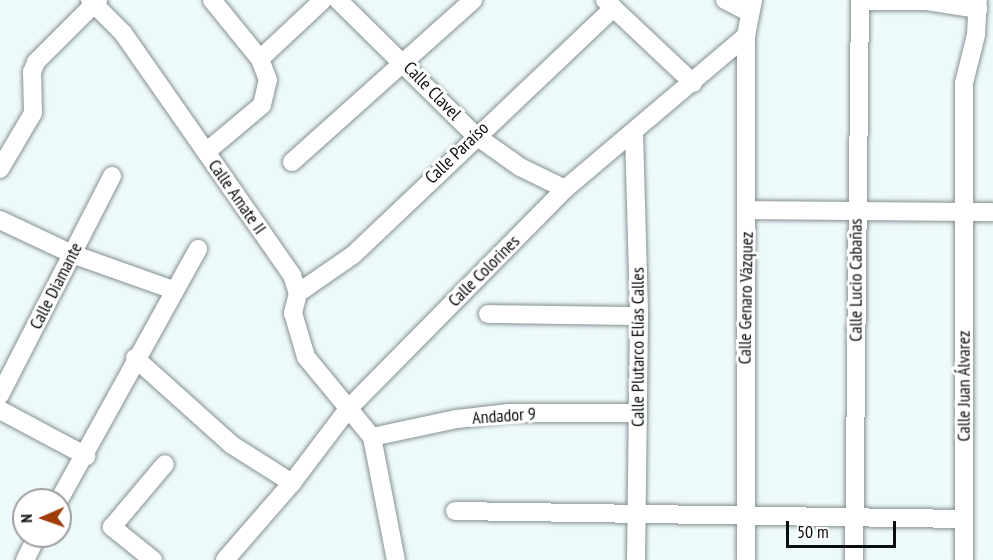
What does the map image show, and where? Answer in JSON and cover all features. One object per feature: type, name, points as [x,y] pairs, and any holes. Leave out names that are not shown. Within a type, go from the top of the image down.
[{"type":"street","points":[[206,152],[262,105],[268,80],[260,59],[212,0]]},
{"type":"street","points":[[260,59],[323,0]]},
{"type":"street","name":"Calle Clavel","points":[[338,0],[404,61],[475,135],[520,167],[565,189]]},
{"type":"street","points":[[292,162],[473,0]]},
{"type":"street","points":[[725,0],[752,7],[746,36]]},
{"type":"street","points":[[860,0],[927,1],[978,5]]},
{"type":"street","name":"Calle Lucio Cabañas","points":[[854,560],[855,211],[860,0]]},
{"type":"street","points":[[0,169],[33,114],[36,62],[95,1]]},
{"type":"street","name":"Calle Amate II","points":[[95,1],[123,33],[292,275],[298,293]]},
{"type":"street","points":[[609,4],[693,83]]},
{"type":"street","name":"Calle Paraíso","points":[[298,293],[353,255],[609,4]]},
{"type":"street","name":"Calle Juan Álvarez","points":[[964,560],[964,84],[978,5]]},
{"type":"street","name":"Calle Colorines","points":[[225,560],[292,483],[348,409],[565,189],[746,36]]},
{"type":"street","name":"Calle Genaro Vázquez","points":[[746,36],[746,560]]},
{"type":"street","name":"Calle Plutarco Elías Calles","points":[[634,133],[639,316],[636,560]]},
{"type":"street","name":"Calle Diamante","points":[[0,397],[112,176]]},
{"type":"street","points":[[747,210],[993,212]]},
{"type":"street","points":[[0,220],[72,254],[173,290]]},
{"type":"street","points":[[66,488],[86,456],[135,358],[198,249]]},
{"type":"street","points":[[298,293],[293,313],[298,339],[306,357],[372,437],[396,560]]},
{"type":"street","points":[[489,314],[639,316]]},
{"type":"street","points":[[135,358],[231,446],[292,483]]},
{"type":"street","points":[[0,397],[86,456]]},
{"type":"street","name":"Andador 9","points":[[372,437],[457,419],[509,413],[637,413]]},
{"type":"street","points":[[153,560],[112,527],[165,464]]},
{"type":"street","points":[[455,511],[964,519]]}]
